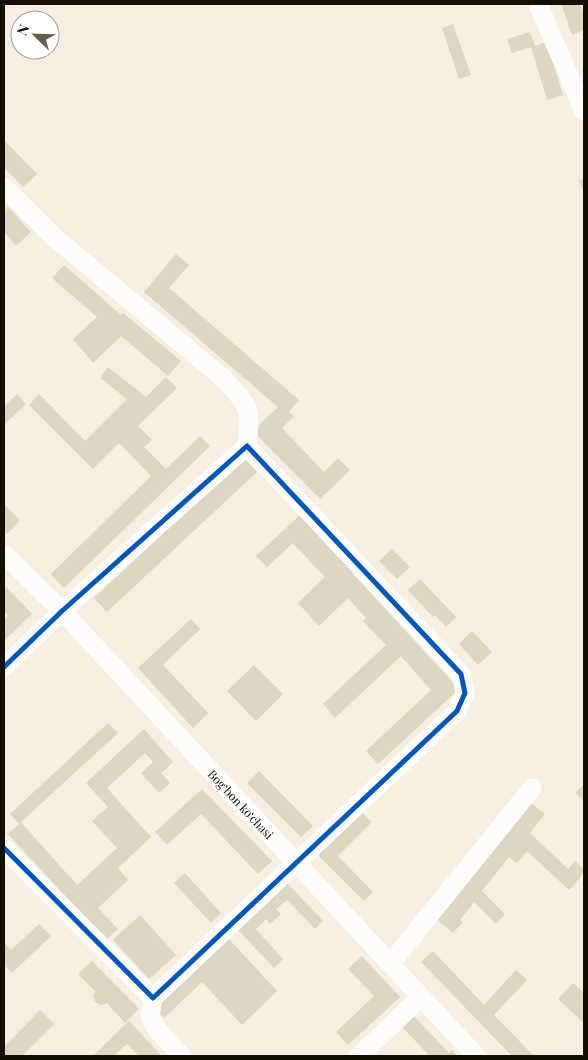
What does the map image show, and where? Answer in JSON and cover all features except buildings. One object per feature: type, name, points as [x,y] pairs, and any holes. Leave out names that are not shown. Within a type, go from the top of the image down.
[{"type":"street","points":[[538,4],[584,111]]},
{"type":"street","points":[[4,188],[55,238],[222,378],[245,403],[250,419],[247,446],[62,611],[4,668]]},
{"type":"street","points":[[182,1056],[157,1030],[150,1017],[153,998],[457,711],[465,693],[461,674],[247,446]]},
{"type":"street","name":"Bogʻbon koʻchasi","points":[[4,554],[62,611],[476,1056]]},
{"type":"street","points":[[390,964],[532,788]]},
{"type":"street","points":[[4,848],[153,998]]},
{"type":"street","points":[[359,1056],[421,997]]},
{"type":"cycle path","points":[[4,667],[62,611],[247,446],[461,674],[465,693],[457,711],[153,998],[4,848]]}]
